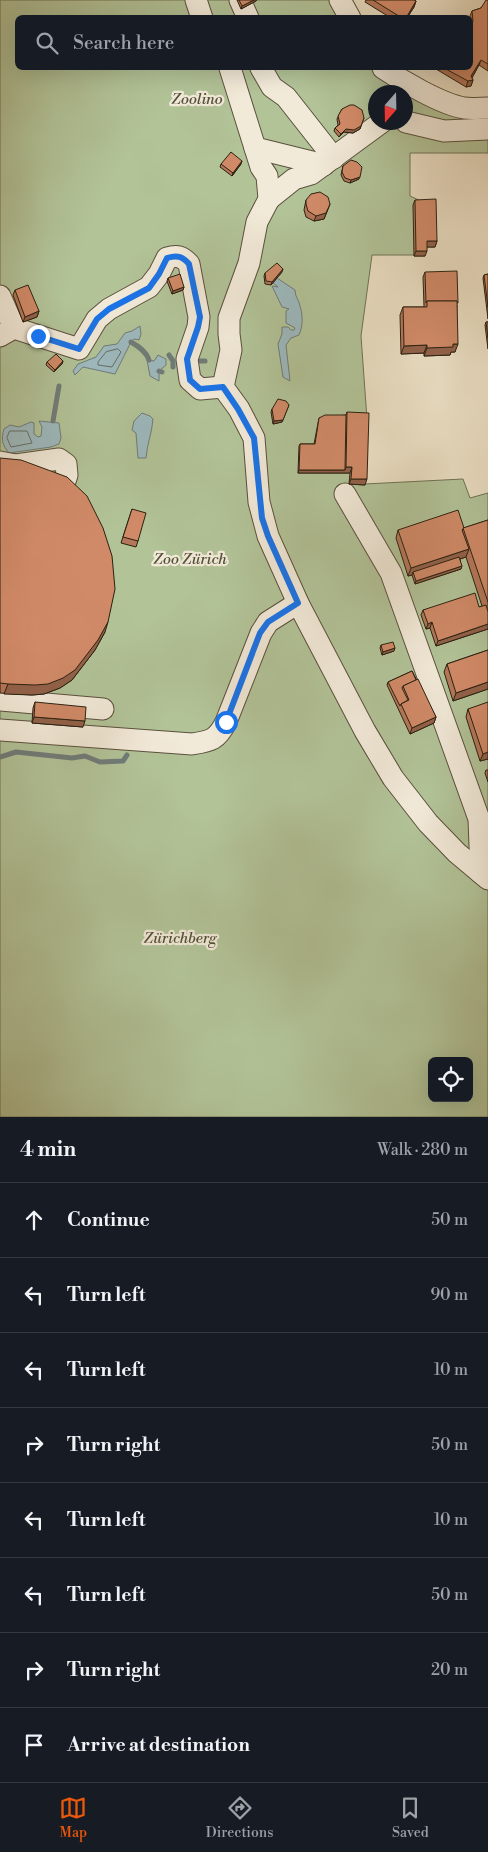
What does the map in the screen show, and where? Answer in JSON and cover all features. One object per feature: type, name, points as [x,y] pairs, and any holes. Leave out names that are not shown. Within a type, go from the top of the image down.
[{"type":"lane","points":[[196,0],[201,15]]},
{"type":"lane","points":[[240,0],[247,15]]},
{"type":"lane","points":[[340,0],[348,15]]},
{"type":"lane","points":[[231,70],[261,168],[267,176],[270,198]]},
{"type":"lane","points":[[262,70],[272,87],[286,97],[329,162]]},
{"type":"lane","points":[[386,70],[451,104],[473,109],[488,108]]},
{"type":"lane","points":[[413,124],[444,131],[488,129]]},
{"type":"lane","points":[[371,130],[312,174],[294,180],[270,198],[257,222],[249,263],[229,318],[231,350],[223,387],[254,438],[262,518],[268,536],[298,603],[365,731],[393,778],[428,823],[457,853],[484,876]]},
{"type":"lane","points":[[256,148],[329,162]]},
{"type":"lane","points":[[0,296],[7,332],[79,349],[97,319],[109,309],[149,288],[167,258],[175,255],[184,258],[189,264],[200,317],[187,359],[190,380],[200,389],[223,387]]},
{"type":"lane","points":[[0,462],[16,465],[59,459],[66,464],[67,475],[64,487]]},
{"type":"lane","points":[[345,494],[392,573],[479,819],[484,876]]},
{"type":"lane","points":[[0,730],[192,744],[209,742],[220,734],[226,722],[260,633],[268,622],[298,603]]},
{"type":"lane","points":[[0,700],[103,709]]},
{"type":"green space","name":"Zoo Zürich","points":[[0,0],[335,0],[345,15],[15,15],[15,70],[384,70],[488,113],[488,153],[410,153],[410,196],[423,202],[423,255],[372,255],[361,336],[367,419],[365,484],[463,479],[470,498],[488,493],[488,1117],[0,1117]]},
{"type":"water","points":[[277,278],[295,290],[302,313],[299,335],[291,338],[286,345],[290,381],[283,377],[278,344],[282,334],[282,327],[288,327],[291,330],[295,328],[286,323],[286,311],[289,309],[282,307],[272,286],[278,287],[273,283]]},
{"type":"water","points":[[140,326],[141,334],[139,340],[134,339],[131,342],[115,374],[83,367],[75,375],[73,371],[78,364],[96,357],[104,346],[117,344],[125,333]]},
{"type":"water","points":[[158,355],[166,359],[166,365],[159,371],[159,381],[150,376],[147,360],[154,361]]},
{"type":"water","points":[[142,413],[153,419],[146,458],[138,458],[136,433],[132,430],[134,421]]},
{"type":"water","points":[[39,421],[59,423],[61,438],[59,444],[51,447],[9,453],[3,442],[4,429],[10,425],[19,427],[31,422],[34,423],[34,434],[38,437],[41,436],[42,427]]},
{"type":"building","points":[[239,0],[254,0],[242,6]]},
{"type":"building","points":[[373,0],[416,1],[408,15],[397,15]]},
{"type":"building","points":[[486,0],[488,0],[488,64],[481,60],[471,76],[473,80],[468,81],[448,70],[473,70],[472,11],[481,8]]},
{"type":"building","points":[[354,105],[362,110],[364,118],[361,126],[354,130],[346,129],[341,134],[335,128],[340,124],[338,116],[342,109]]},
{"type":"building","points":[[231,152],[242,161],[233,173],[221,164]]},
{"type":"building","points":[[351,160],[357,162],[362,167],[360,177],[351,180],[345,178],[342,172],[343,166]]},
{"type":"building","points":[[320,192],[328,197],[330,204],[326,213],[316,216],[308,211],[306,200],[311,194]]},
{"type":"building","points":[[436,199],[437,241],[427,241],[427,251],[416,251],[415,200]]},
{"type":"building","points":[[277,263],[283,269],[272,282],[266,281],[265,273]]},
{"type":"building","points":[[457,271],[458,303],[457,301],[427,301],[426,303],[425,272]]},
{"type":"building","points":[[180,274],[184,287],[173,291],[168,278]]},
{"type":"building","points":[[488,274],[488,307],[484,275]]},
{"type":"building","points":[[28,285],[39,311],[25,317],[15,290]]},
{"type":"building","points":[[427,301],[457,301],[458,344],[453,344],[453,347],[427,348],[427,345],[404,346],[403,307],[427,307]]},
{"type":"building","points":[[486,322],[488,322],[488,338]]},
{"type":"building","points":[[56,354],[63,361],[55,370],[47,362]]},
{"type":"building","points":[[278,399],[286,401],[289,405],[283,420],[274,421],[272,409]]},
{"type":"building","points":[[347,412],[369,413],[367,479],[351,479],[352,467],[346,467]]},
{"type":"building","points":[[325,415],[346,415],[345,470],[299,470],[300,444],[315,444],[319,418]]},
{"type":"building","points":[[0,458],[21,460],[67,477],[87,496],[103,528],[112,556],[115,589],[108,622],[98,640],[75,670],[63,678],[48,684],[0,683]]},
{"type":"building","points":[[132,509],[146,513],[138,541],[123,537]]},
{"type":"building","points":[[458,510],[464,528],[462,530],[469,549],[411,568],[398,530]]},
{"type":"building","points":[[488,520],[488,602],[463,528]]},
{"type":"building","points":[[459,557],[462,566],[416,581],[413,572]]},
{"type":"building","points":[[475,593],[479,607],[486,605],[488,624],[438,641],[432,622],[428,624],[423,610]]},
{"type":"building","points":[[393,642],[395,648],[383,652],[381,645]]},
{"type":"building","points":[[488,650],[488,682],[456,693],[447,664]]},
{"type":"building","points":[[412,671],[416,680],[403,686],[402,688],[408,700],[400,706],[388,682]]},
{"type":"building","points":[[418,679],[436,717],[412,728],[401,704],[409,700],[403,686]]},
{"type":"building","points":[[35,702],[86,707],[85,721],[34,717]]},
{"type":"building","points":[[488,702],[488,752],[483,754],[468,709]]},
{"type":"waterway","points":[[131,342],[144,351],[149,360]]},
{"type":"waterway","points":[[169,355],[173,361],[173,367]]},
{"type":"waterway","points":[[194,361],[205,361]]},
{"type":"waterway","points":[[53,421],[59,386]]},
{"type":"waterway","points":[[0,757],[16,752],[72,758],[85,756],[100,762],[123,761],[127,755]]},
{"type":"route","points":[[38,336],[79,349],[97,319],[109,309],[149,288],[167,258],[175,255],[184,258],[189,264],[200,317],[187,359],[190,380],[200,389],[223,387],[254,438],[262,518],[298,603],[268,622],[260,633],[226,722]]},
{"type":"park label","name":"Zoolino","points":[[197,99]]},
{"type":"park label","name":"Zürichberg","points":[[180,938]]}]
